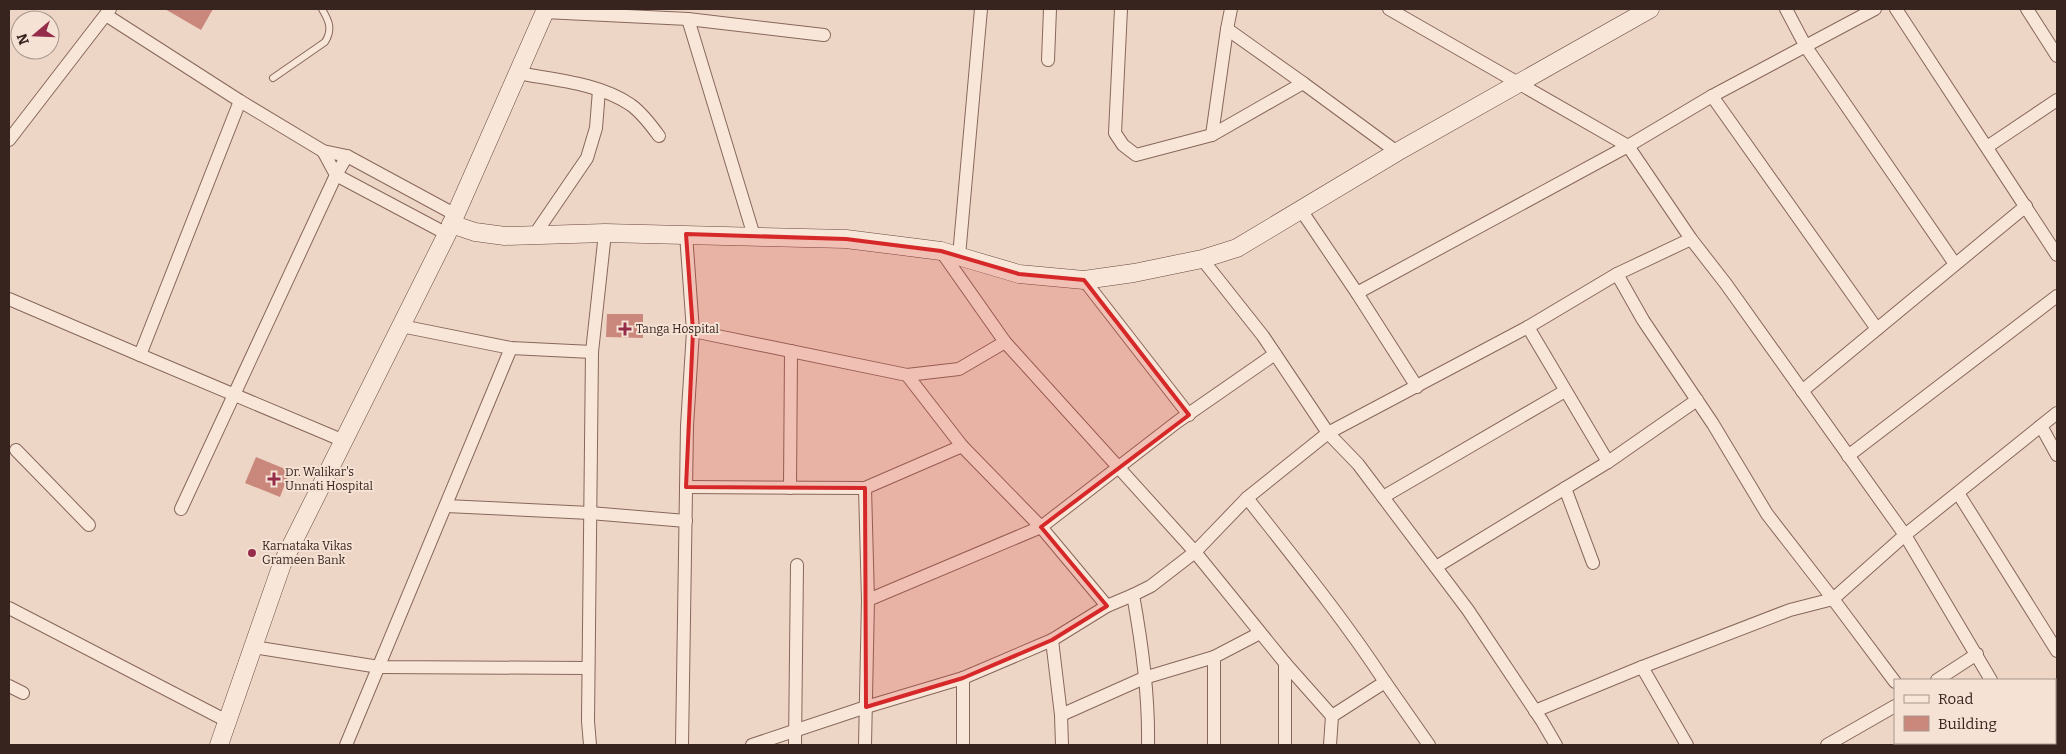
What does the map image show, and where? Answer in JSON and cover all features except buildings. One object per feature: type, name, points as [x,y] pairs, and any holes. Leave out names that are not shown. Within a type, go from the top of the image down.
[{"type":"street","points":[[959,256],[981,9]]},
{"type":"street","points":[[1048,60],[1050,9]]},
{"type":"street","points":[[1121,9],[1115,133],[1122,145],[1136,155],[1212,136],[1303,83]]},
{"type":"street","points":[[1212,136],[1231,9]]},
{"type":"street","points":[[1388,9],[1628,146],[1691,239],[1726,284],[1906,536],[1990,679]]},
{"type":"street","points":[[323,151],[336,175],[451,224],[475,232],[504,236],[605,233],[846,239],[941,251],[1019,274],[1084,280],[1134,274],[1202,260],[1237,248],[1397,152],[1650,9]]},
{"type":"street","points":[[1786,9],[1806,47],[1955,264]]},
{"type":"street","points":[[1357,293],[1628,146],[1712,96],[1875,9]]},
{"type":"street","points":[[1896,9],[2057,255]]},
{"type":"street","points":[[2028,9],[2057,56]]},
{"type":"street","points":[[219,745],[282,564],[451,224],[545,10],[624,12],[824,35]]},
{"type":"street","points":[[9,140],[108,12],[240,101],[323,151],[347,156],[451,224]]},
{"type":"street","points":[[688,19],[754,236]]},
{"type":"street","points":[[1227,29],[1397,152]]},
{"type":"street","points":[[517,74],[612,94],[632,106],[659,136]]},
{"type":"street","points":[[533,236],[587,158],[596,128],[600,90]]},
{"type":"street","points":[[1712,96],[1877,329]]},
{"type":"street","points":[[1987,147],[2057,100]]},
{"type":"street","points":[[140,355],[240,101]]},
{"type":"street","points":[[181,509],[233,394],[336,175],[347,156]]},
{"type":"street","points":[[1802,391],[2026,206]]},
{"type":"street","points":[[1301,210],[1417,387]]},
{"type":"street","points":[[590,745],[588,668],[592,352],[605,233]]},
{"type":"street","points":[[682,745],[687,426],[693,331],[686,234]]},
{"type":"street","points":[[752,745],[866,707],[963,678],[1052,640],[1107,606],[1150,586],[1195,552],[1247,498],[1328,434],[1528,327],[1617,274],[1691,239]]},
{"type":"street","points":[[941,251],[1005,342],[1195,552],[1285,663],[1332,716],[1330,745]]},
{"type":"street","points":[[1202,260],[1275,354],[1328,434],[1358,464],[1468,610],[1556,745]]},
{"type":"street","points":[[1617,274],[1643,320],[1697,400],[1767,514],[1834,598],[1894,681]]},
{"type":"street","points":[[1084,280],[1189,415]]},
{"type":"street","points":[[1848,456],[2057,296]]},
{"type":"street","points":[[9,299],[344,441]]},
{"type":"street","points":[[401,326],[511,348],[592,352]]},
{"type":"street","points":[[1528,327],[1608,462]]},
{"type":"street","points":[[693,331],[907,375],[959,369],[1005,342]]},
{"type":"street","points":[[346,745],[511,348]]},
{"type":"street","points":[[790,488],[791,351]]},
{"type":"street","points":[[868,600],[1041,526],[1189,415],[1275,354]]},
{"type":"street","points":[[907,375],[962,446],[1041,526],[1107,606]]},
{"type":"street","points":[[1383,497],[1565,391]]},
{"type":"street","points":[[1436,567],[1608,462],[1697,400]]},
{"type":"street","points":[[1535,711],[1642,667],[1790,610],[1834,598],[2057,412]]},
{"type":"street","points":[[2041,426],[2057,456]]},
{"type":"street","points":[[686,487],[865,488],[962,446]]},
{"type":"street","points":[[11,450],[90,525]]},
{"type":"street","points":[[865,488],[868,600],[866,745]]},
{"type":"street","points":[[1565,488],[1593,563]]},
{"type":"street","points":[[1958,493],[2057,651]]},
{"type":"street","points":[[1247,498],[1314,583],[1429,745]]},
{"type":"street","points":[[446,506],[590,513],[686,521]]},
{"type":"street","points":[[795,745],[797,565]]},
{"type":"street","points":[[1133,595],[1140,632],[1148,745]]},
{"type":"street","points":[[9,608],[227,721]]},
{"type":"street","points":[[1061,715],[1144,678],[1214,657],[1260,633]]},
{"type":"street","points":[[1052,640],[1061,715],[1062,745]]},
{"type":"street","points":[[253,647],[379,667],[588,668]]},
{"type":"street","points":[[1939,679],[1977,654]]},
{"type":"street","points":[[1214,657],[1214,745]]},
{"type":"street","points":[[1285,663],[1285,745]]},
{"type":"street","points":[[1642,667],[1686,745]]},
{"type":"street","points":[[963,678],[963,745]]},
{"type":"street","points":[[1332,716],[1385,682]]},
{"type":"street","points":[[9,686],[23,693]]},
{"type":"street","points":[[1827,745],[1894,707]]},
{"type":"lane","points":[[274,78],[325,42],[330,34],[329,21],[322,9]]},
{"type":"highlighted area","points":[[686,234],[846,239],[941,251],[1019,274],[1084,280],[1189,415],[1041,527],[1107,606],[1052,640],[963,678],[866,707],[865,488],[686,487],[693,331]]},
{"type":"place","name":"Tanga Hospital","points":[[625,329]]},
{"type":"place","name":"Dr. Walikar's Unnati Hospital","points":[[274,479]]},
{"type":"place","name":"Karnataka Vikas Grameen Bank","points":[[252,553]]}]
